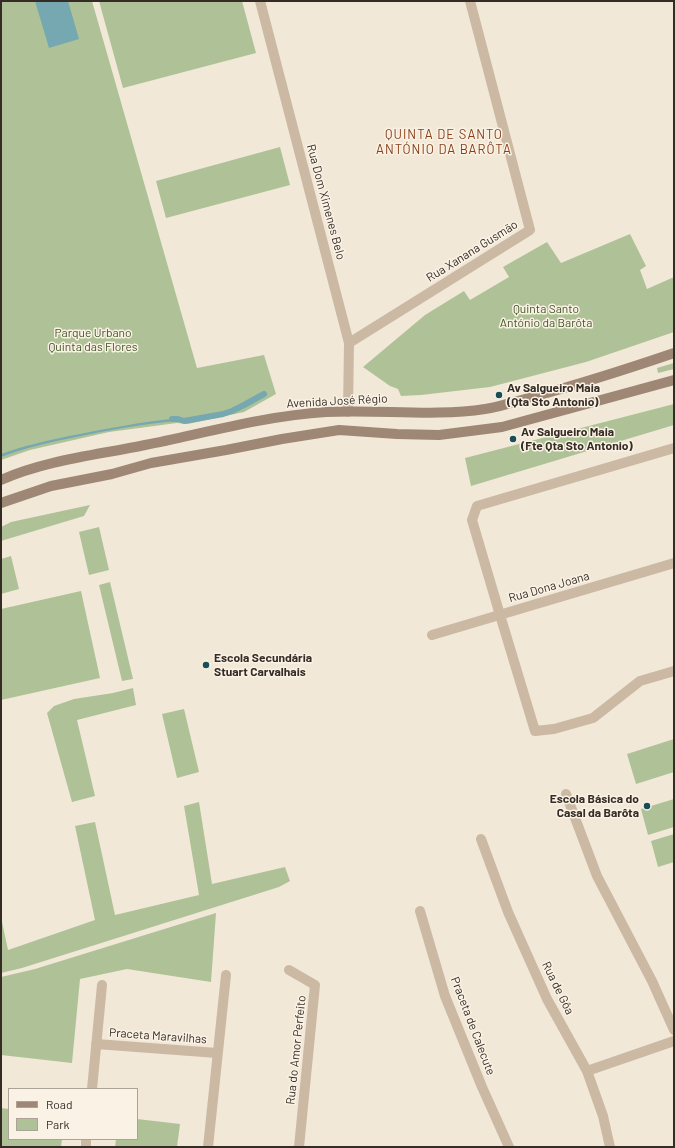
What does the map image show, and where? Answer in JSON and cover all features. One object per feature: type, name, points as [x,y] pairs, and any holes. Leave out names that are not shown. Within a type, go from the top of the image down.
[{"type":"street","name":"Rua Dom Ximenes Belo","points":[[260,1],[350,342],[348,412]]},
{"type":"street","name":"Rua Xanana Gusmão","points":[[350,342],[530,230],[470,1]]},
{"type":"street","name":"Avenida José Régio","points":[[1,480],[15,474],[51,464],[283,416],[326,412],[451,412],[486,409],[558,390],[674,353]]},
{"type":"street","points":[[1,502],[51,486],[112,474],[151,463],[339,430],[439,435],[502,428],[674,380]]},
{"type":"street","points":[[674,448],[477,506],[472,520],[535,731],[554,729],[593,718],[640,681],[674,671]]},
{"type":"street","name":"Rua Dona Joana","points":[[432,635],[674,563]]},
{"type":"street","points":[[566,794],[597,876],[652,981],[674,1030]]},
{"type":"street","name":"Rua de Gôa","points":[[481,839],[508,912],[547,999],[587,1071],[603,1116],[610,1147]]},
{"type":"street","name":"Praceta de Calecute","points":[[420,911],[445,996],[482,1087],[509,1147]]},
{"type":"street","name":"Rua do Amor Perfeito","points":[[289,970],[315,985],[299,1147]]},
{"type":"street","name":"Praceta Maravilhas","points":[[208,1147],[226,975]]},
{"type":"street","points":[[92,1088],[102,985]]},
{"type":"street","points":[[587,1071],[674,1041]]},
{"type":"street","name":"Praceta Maravilhas","points":[[96,1044],[217,1053]]},
{"type":"green space","name":"Parque Urbano Quinta das Flores","points":[[1,1],[92,1],[197,368],[264,355],[276,394],[244,412],[188,424],[177,423],[109,432],[30,450],[1,460]]},
{"type":"green space","points":[[99,1],[242,1],[256,53],[123,88]]},
{"type":"green space","points":[[280,147],[290,185],[166,218],[156,181]]},
{"type":"green space","name":"Quinta Santo António da Barôta","points":[[630,234],[646,266],[640,270],[647,289],[674,277],[674,332],[586,362],[490,387],[421,395],[401,396],[398,389],[390,386],[363,367],[425,315],[464,291],[470,300],[509,277],[503,267],[547,242],[561,263]]},
{"type":"green space","points":[[674,363],[674,369],[658,373],[657,368]]},
{"type":"green space","points":[[674,404],[674,425],[471,486],[465,458]]},
{"type":"green space","points":[[90,505],[84,516],[1,541],[1,527],[11,522]]},
{"type":"green space","points":[[99,527],[109,570],[89,575],[79,532]]},
{"type":"green space","points":[[11,556],[19,589],[1,594],[1,559]]},
{"type":"green space","points":[[110,582],[133,679],[122,681],[99,585]]},
{"type":"green space","points":[[81,591],[100,678],[1,700],[1,609]]},
{"type":"green space","points":[[133,688],[136,705],[77,720],[95,796],[72,802],[47,713],[54,706],[74,699],[113,693]]},
{"type":"green space","points":[[184,709],[199,772],[177,778],[162,714]]},
{"type":"green space","points":[[674,739],[674,772],[636,784],[627,754]]},
{"type":"green space","points":[[674,799],[674,827],[648,835],[641,809]]},
{"type":"green space","points":[[199,802],[212,884],[285,867],[290,881],[279,887],[22,968],[1,973],[1,917],[8,950],[95,920],[75,826],[95,822],[115,915],[199,895],[184,806]]},
{"type":"green space","points":[[674,834],[674,862],[658,867],[651,841]]},
{"type":"green space","points":[[216,913],[211,982],[127,969],[80,979],[72,1063],[1,1055],[1,977],[35,969]]},
{"type":"green space","points":[[1,1108],[8,1109],[8,1140],[62,1140],[61,1147],[1,1147]]},
{"type":"green space","points":[[138,1119],[180,1124],[177,1147],[115,1147],[116,1140],[138,1140]]},
{"type":"water","points":[[35,1],[68,1],[79,39],[49,48]]},
{"type":"water","points":[[180,418],[181,421],[164,422],[88,434],[19,451],[1,457],[1,454],[9,451],[60,438],[123,426]]},
{"type":"waterway","points":[[172,419],[184,421],[223,414],[232,411],[264,394]]},
{"type":"place","name":"Av Salgueiro Maia (Qta Sto Antonio)","points":[[499,395]]},
{"type":"place","name":"Av Salgueiro Maia (Fte Qta Sto Antonio)","points":[[513,439]]},
{"type":"place","name":"Escola Secundária Stuart Carvalhais","points":[[206,665]]},
{"type":"place","name":"Escola Básica do Casal da Barôta","points":[[647,806]]},
{"type":"district","name":"QUINTA DE SANTO ANTÓNIO DA BARÔTA","points":[[444,142]]}]
